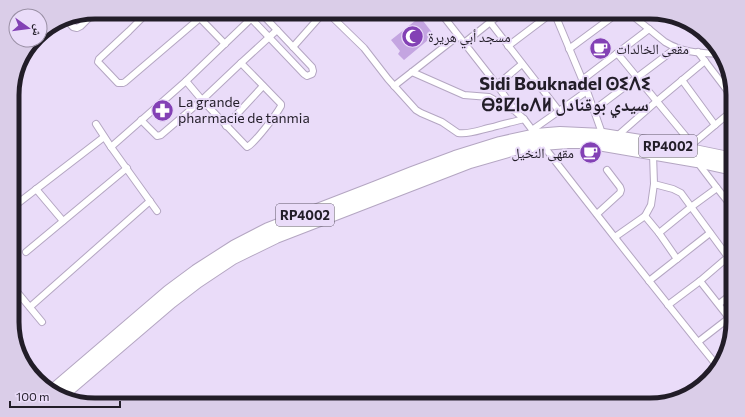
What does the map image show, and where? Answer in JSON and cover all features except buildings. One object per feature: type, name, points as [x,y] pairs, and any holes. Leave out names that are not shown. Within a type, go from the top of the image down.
[{"type":"highway","name":"RP4002","points":[[56,387],[169,291],[234,246],[268,229],[412,173],[479,149],[536,136],[560,133],[603,140],[653,154],[698,161],[726,167]]},
{"type":"highway","name":"RP4002","points":[[66,392],[171,302],[220,266],[246,251],[276,237],[470,162],[515,149],[536,136]]},
{"type":"highway","name":"RP4002","points":[[603,140],[616,137],[689,146],[726,157]]},
{"type":"street","points":[[70,23],[73,27],[77,28],[88,19]]},
{"type":"street","points":[[141,19],[99,59],[98,62],[118,83],[125,82],[199,19]]},
{"type":"street","points":[[201,19],[225,44]]},
{"type":"street","points":[[111,147],[186,81],[252,19],[304,74],[307,76],[310,75],[313,72],[313,68],[266,19]]},
{"type":"street","points":[[293,47],[319,19]]},
{"type":"street","points":[[333,19],[364,48],[394,86],[416,110],[442,122],[458,133],[468,134],[500,124],[524,119]]},
{"type":"street","points":[[445,19],[497,85],[516,112]]},
{"type":"street","points":[[464,43],[494,19]]},
{"type":"street","points":[[508,46],[545,19]]},
{"type":"street","points":[[557,19],[587,91],[603,140]]},
{"type":"street","points":[[569,49],[610,19]]},
{"type":"street","points":[[637,19],[665,42],[676,48],[713,53]]},
{"type":"street","points":[[490,22],[559,111]]},
{"type":"street","points":[[582,80],[649,29]]},
{"type":"street","points":[[141,120],[152,132],[159,136],[161,135],[202,100],[276,30]]},
{"type":"street","points":[[394,86],[458,36]]},
{"type":"street","points":[[594,110],[676,48]]},
{"type":"street","points":[[698,52],[726,89]]},
{"type":"street","points":[[618,53],[657,101],[689,146],[726,116]]},
{"type":"street","points":[[616,137],[705,61]]},
{"type":"street","points":[[186,81],[247,147],[281,106],[281,104],[241,63]]},
{"type":"street","points":[[497,85],[522,64]]},
{"type":"street","points":[[412,72],[464,94],[489,96],[516,112],[524,119],[649,281],[714,362]]},
{"type":"street","points":[[682,80],[715,125]]},
{"type":"street","points":[[226,126],[263,86]]},
{"type":"street","points":[[536,136],[559,111],[587,91]]},
{"type":"street","points":[[96,124],[157,211]]},
{"type":"street","points":[[19,202],[104,137]]},
{"type":"street","points":[[615,237],[645,216],[651,205],[654,184],[653,154]]},
{"type":"street","points":[[698,161],[726,199]]},
{"type":"street","points":[[26,252],[127,168]]},
{"type":"street","points":[[598,214],[621,192],[621,188],[607,170]]},
{"type":"street","points":[[654,184],[679,192],[710,233],[726,250]]},
{"type":"street","points":[[659,233],[717,188]]},
{"type":"street","points":[[36,189],[63,221]]},
{"type":"street","points":[[30,307],[150,201]]},
{"type":"street","points":[[645,216],[677,259]]},
{"type":"street","points":[[649,281],[710,233]]},
{"type":"street","points":[[668,305],[726,259]]},
{"type":"street","points":[[700,281],[726,314]]},
{"type":"street","points":[[19,294],[42,322]]},
{"type":"street","points":[[718,304],[726,298]]},
{"type":"street","points":[[698,342],[726,323]]},
{"type":"place","name":"مسجد أبي هريرة","points":[[412,37]]},
{"type":"place","name":"مقعى الخالدات","points":[[600,49]]},
{"type":"place","name":"La grande pharmacie de tanmia","points":[[163,110]]},
{"type":"place","name":"مقهى النخيل","points":[[590,153]]},
{"type":"district","name":"Sidi Bouknadel ⵙⵉⴷⵉ ⴱⵓⵇⵏⴰⴷⵍ سيدي بوقنادل","points":[[565,94]]}]
